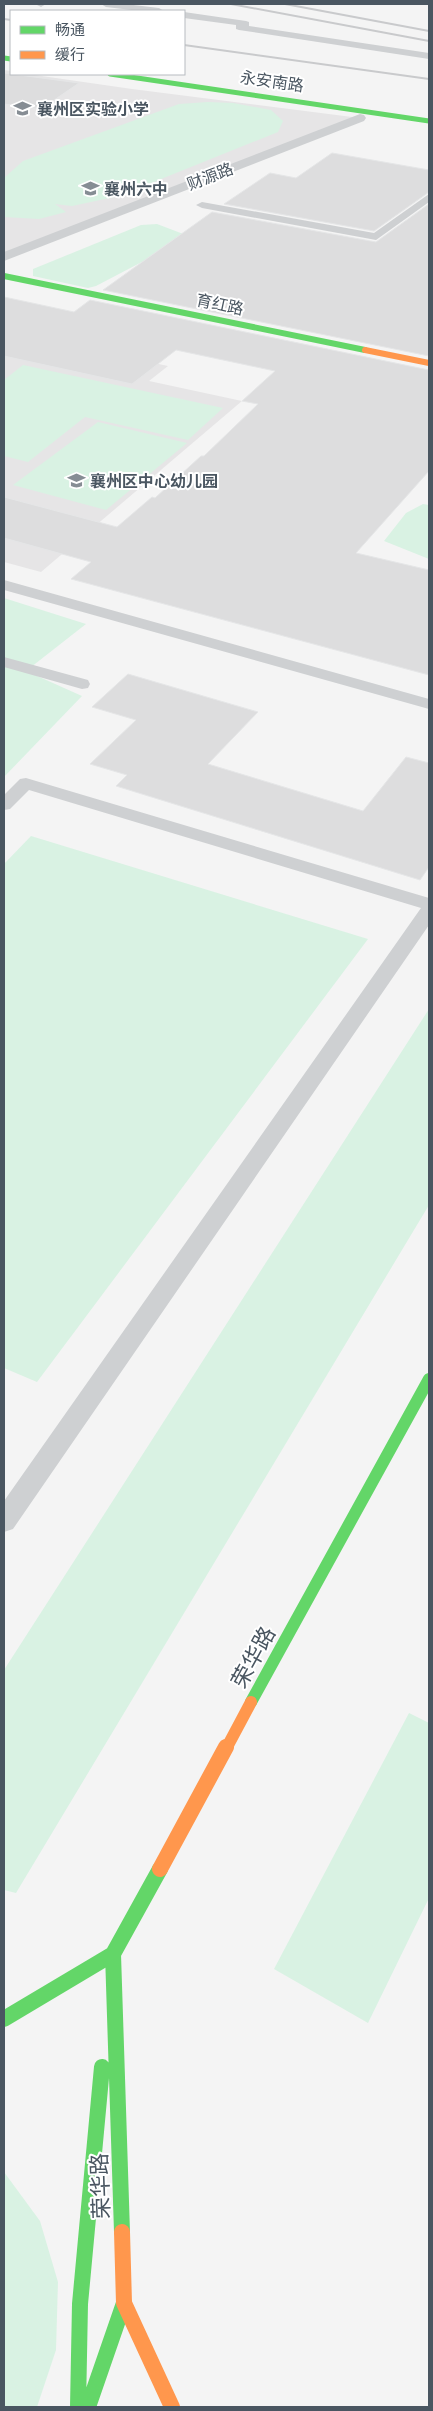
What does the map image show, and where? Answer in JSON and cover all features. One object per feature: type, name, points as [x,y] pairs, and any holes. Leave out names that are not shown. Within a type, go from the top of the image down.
[{"type":"main road","name":"永安南路","points":[[117,75],[429,121]]},
{"type":"main road","name":"育红路","points":[[4,276],[429,363]]},
{"type":"main road","name":"荣华路","points":[[172,2407],[124,2303],[113,1954],[429,1379]]},
{"type":"main road","points":[[4,2020],[113,1954]]},
{"type":"main road","points":[[78,2407],[80,2304],[113,1954]]},
{"type":"main road","points":[[88,2407],[124,2303]]},
{"type":"street","name":"财源路","points":[[4,256],[360,118]]},
{"type":"lane","points":[[106,4],[151,10]]},
{"type":"lane","points":[[185,15],[246,24],[239,27],[429,56]]},
{"type":"lane","points":[[202,205],[376,237],[429,197]]},
{"type":"lane","points":[[4,585],[429,704]]},
{"type":"lane","points":[[4,662],[82,684]]},
{"type":"lane","points":[[4,805],[26,783],[429,904]]},
{"type":"lane","points":[[4,1521],[429,911]]},
{"type":"shaded area","name":"襄州六中","points":[[4,70],[10,71],[10,75],[35,75],[360,118],[4,257]]},
{"type":"shaded area","name":"襄州区中心幼儿园","points":[[8,332],[168,366],[149,381],[242,401],[41,572],[4,562],[4,335]]},
{"type":"green space","points":[[233,103],[271,110],[283,121],[278,132],[119,196],[72,206],[55,204],[66,212],[39,219],[4,217],[4,178],[23,161],[179,104]]},
{"type":"green space","points":[[157,224],[186,235],[180,242],[96,286],[88,288],[33,276],[33,269],[141,225]]},
{"type":"green space","points":[[23,365],[223,408],[188,440],[85,417],[28,462],[4,456],[4,380]]},
{"type":"green space","points":[[98,422],[187,443],[106,510],[13,485]]},
{"type":"green space","points":[[423,504],[429,505],[429,559],[384,541],[406,513]]},
{"type":"green space","points":[[4,598],[86,624],[26,671],[82,696],[4,777]]},
{"type":"green space","points":[[31,836],[368,939],[37,1382],[4,1368],[4,864]]},
{"type":"green space","points":[[429,1009],[429,1205],[16,1893],[4,1890],[4,1670]]},
{"type":"green space","points":[[409,1713],[429,1723],[429,1898],[368,2023],[274,1969]]},
{"type":"green space","points":[[4,2172],[40,2221],[58,2282],[56,2350],[37,2407],[4,2407]]},
{"type":"building","points":[[4,73],[79,83],[41,109],[4,104]]},
{"type":"building","points":[[332,153],[429,170],[429,192],[374,231],[224,204],[270,173],[296,178]]},
{"type":"building","points":[[429,204],[429,356],[103,290],[212,212],[376,242]]},
{"type":"building","points":[[4,297],[74,312],[90,300],[429,370],[429,471],[356,553],[429,570],[429,675],[71,579],[91,562],[4,538],[4,497],[117,527],[152,497],[155,498],[201,456],[204,456],[258,404],[242,401],[275,371],[176,350],[132,384],[4,356]]},
{"type":"building","points":[[128,674],[258,712],[208,764],[363,811],[406,757],[429,763],[429,867],[420,880],[116,786],[127,775],[90,764],[136,720],[92,707]]},
{"type":"railway","points":[[231,4],[429,41]]},
{"type":"railway","points":[[285,4],[429,31]]},
{"type":"railway","points":[[4,19],[10,20]]},
{"type":"railway","points":[[185,45],[429,79]]},
{"type":"traffic: fast","points":[[4,58],[10,59]]},
{"type":"traffic: fast","points":[[117,75],[429,121]]},
{"type":"traffic: fast","points":[[4,276],[365,350]]},
{"type":"traffic: fast","points":[[251,1702],[429,1379]]},
{"type":"traffic: fast","points":[[122,2232],[113,1954],[160,1869]]},
{"type":"traffic: fast","points":[[4,2019],[113,1954]]},
{"type":"traffic: fast","points":[[78,2407],[80,2304],[102,2067]]},
{"type":"traffic: fast","points":[[88,2407],[124,2303]]},
{"type":"traffic: slow","points":[[365,350],[429,363]]},
{"type":"traffic: slow","points":[[160,1869],[251,1702]]},
{"type":"traffic: slow","points":[[122,2232],[124,2303],[172,2407]]},
{"type":"place","name":"襄州区实验小学","points":[[23,109]]},
{"type":"place","name":"襄州六中","points":[[90,189]]},
{"type":"place","name":"襄州区中心幼儿园","points":[[76,481]]}]
